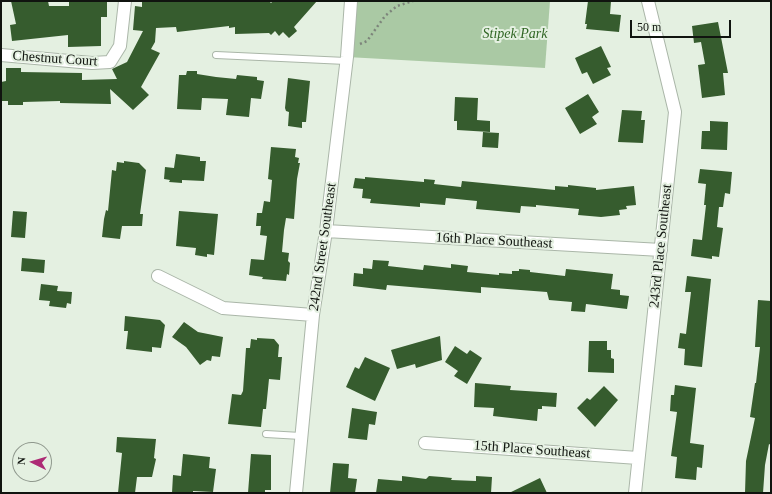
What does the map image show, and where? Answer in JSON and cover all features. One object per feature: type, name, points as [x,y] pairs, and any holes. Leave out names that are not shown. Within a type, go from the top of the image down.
[{"type":"street","name":"Chestnut Court","points":[[1,55],[92,63],[110,62],[120,46],[125,1]]},
{"type":"street","name":"242nd Street Southeast","points":[[296,493],[313,315],[326,231],[351,1]]},
{"type":"street","name":"243rd Place Southeast","points":[[635,493],[675,112],[648,1]]},
{"type":"street","name":"16th Place Southeast","points":[[326,231],[661,250]]},
{"type":"street","points":[[158,276],[223,308],[313,315]]},
{"type":"street","name":"15th Place Southeast","points":[[425,443],[638,458]]},
{"type":"lane","points":[[216,55],[346,55]]},
{"type":"lane","points":[[266,434],[301,436]]},
{"type":"path","points":[[346,55],[368,41],[385,16],[397,6],[413,1]]},
{"type":"green space","name":"Stipek Park","points":[[353,1],[550,1],[545,68],[347,57]]},
{"type":"building","points":[[11,1],[48,1],[49,6],[69,6],[69,1],[107,1],[107,17],[101,17],[101,46],[68,47],[68,35],[12,41],[10,25],[16,24]]},
{"type":"building","points":[[142,1],[269,1],[271,3],[273,1],[317,1],[294,27],[297,31],[289,38],[283,32],[279,36],[275,31],[271,35],[269,33],[235,34],[235,27],[229,28],[229,26],[177,32],[176,27],[156,28],[155,42],[151,49],[160,53],[141,87],[149,95],[133,110],[110,89],[111,104],[60,103],[60,101],[23,102],[23,105],[8,105],[8,101],[1,101],[1,82],[6,81],[6,68],[21,68],[21,72],[82,73],[82,80],[117,79],[112,69],[127,62],[143,31],[133,30],[135,6],[142,7]]},
{"type":"building","points":[[588,1],[611,1],[610,14],[621,15],[619,32],[586,29],[587,24],[585,24]]},
{"type":"building","points":[[718,22],[728,73],[723,73],[725,95],[702,98],[698,65],[705,64],[701,42],[694,43],[692,26]]},
{"type":"building","points":[[601,46],[611,67],[607,68],[611,75],[593,84],[587,72],[582,74],[575,58]]},
{"type":"building","points":[[187,71],[197,71],[197,74],[236,79],[237,75],[257,77],[257,80],[264,81],[261,99],[251,98],[249,117],[226,115],[228,99],[202,98],[201,110],[177,109],[179,75],[186,75]]},
{"type":"building","points":[[288,78],[310,81],[306,122],[302,122],[302,128],[288,126],[289,112],[286,111],[285,108]]},
{"type":"building","points":[[588,94],[599,112],[592,117],[597,124],[580,134],[565,108]]},
{"type":"building","points":[[455,97],[478,98],[477,120],[490,121],[490,132],[457,130],[457,121],[454,121]]},
{"type":"building","points":[[622,110],[642,111],[641,120],[645,120],[643,143],[618,142]]},
{"type":"building","points":[[710,121],[728,122],[727,150],[701,149],[702,131],[710,131]]},
{"type":"building","points":[[483,132],[499,133],[498,148],[482,147]]},
{"type":"building","points":[[271,147],[296,149],[295,157],[299,158],[298,163],[300,163],[297,179],[294,219],[286,218],[284,230],[282,252],[289,253],[288,261],[290,263],[289,275],[287,274],[286,281],[262,279],[263,277],[249,275],[251,259],[264,260],[267,236],[260,235],[261,226],[256,226],[257,213],[262,213],[264,201],[270,202],[272,180],[268,179]]},
{"type":"building","points":[[176,154],[200,157],[200,161],[206,161],[204,181],[182,180],[182,183],[169,182],[170,180],[164,179],[165,167],[174,168]]},
{"type":"building","points":[[124,161],[139,163],[146,170],[140,214],[143,214],[142,226],[122,226],[120,239],[102,237],[106,210],[108,211],[112,170],[116,171],[117,162],[124,163]]},
{"type":"building","points":[[700,169],[732,172],[730,194],[725,193],[723,207],[719,207],[717,227],[723,228],[719,257],[712,256],[712,259],[691,256],[693,239],[702,240],[706,205],[704,205],[706,184],[698,183]]},
{"type":"building","points":[[365,177],[424,182],[424,179],[435,180],[434,184],[461,187],[462,181],[555,190],[555,186],[568,187],[568,185],[596,188],[596,190],[634,186],[636,205],[626,206],[627,209],[619,210],[620,215],[601,217],[578,215],[579,209],[536,205],[536,207],[521,206],[520,213],[476,209],[477,201],[446,198],[445,205],[420,203],[420,207],[370,203],[371,199],[362,198],[363,189],[353,188],[355,178],[365,179]]},
{"type":"building","points":[[13,211],[27,212],[25,238],[11,237]]},
{"type":"building","points":[[179,211],[218,214],[214,255],[207,254],[207,257],[195,255],[196,248],[176,246]]},
{"type":"building","points":[[22,258],[45,260],[44,273],[21,271]]},
{"type":"building","points":[[373,260],[389,261],[388,266],[423,270],[424,265],[451,268],[451,264],[468,266],[467,272],[499,275],[499,273],[512,274],[512,271],[519,271],[519,269],[530,270],[530,272],[565,276],[566,269],[613,274],[611,289],[620,290],[620,295],[629,296],[627,309],[586,304],[585,312],[571,311],[572,302],[549,300],[547,292],[481,287],[481,293],[387,285],[386,290],[353,286],[354,273],[363,274],[363,268],[372,269]]},
{"type":"building","points":[[687,276],[711,279],[702,367],[684,365],[685,349],[678,348],[680,333],[686,334],[691,292],[685,292]]},
{"type":"building","points":[[41,284],[58,286],[57,291],[72,292],[71,304],[67,303],[66,308],[49,306],[50,301],[39,300]]},
{"type":"building","points":[[758,300],[771,301],[771,445],[769,444],[765,465],[763,493],[745,493],[746,461],[755,418],[750,417],[760,347],[755,347]]},
{"type":"building","points":[[125,316],[160,320],[165,325],[161,348],[152,347],[152,352],[126,349],[128,331],[124,331]]},
{"type":"building","points":[[184,322],[198,332],[223,337],[220,357],[212,356],[211,361],[207,360],[200,365],[186,347],[172,337]]},
{"type":"building","points":[[440,336],[442,360],[416,368],[415,364],[397,369],[391,350]]},
{"type":"building","points":[[257,338],[274,339],[279,345],[278,357],[282,357],[280,380],[269,379],[266,409],[263,409],[261,427],[228,424],[232,394],[241,395],[243,391],[246,348],[250,348],[251,339],[257,340]]},
{"type":"building","points":[[589,341],[607,341],[607,350],[611,350],[611,358],[614,359],[614,373],[588,372]]},
{"type":"building","points":[[455,346],[467,354],[470,350],[482,358],[467,384],[454,376],[458,371],[445,362]]},
{"type":"building","points":[[365,357],[390,368],[375,401],[346,387],[355,367],[359,369]]},
{"type":"building","points":[[475,383],[511,386],[510,390],[557,393],[556,407],[542,406],[542,409],[538,409],[537,421],[493,416],[494,408],[474,407]]},
{"type":"building","points":[[675,385],[696,388],[690,443],[704,445],[702,468],[697,467],[696,480],[675,478],[677,457],[671,456],[677,412],[670,411],[671,395],[674,395]]},
{"type":"building","points":[[604,386],[618,400],[595,427],[577,408],[587,398],[590,400]]},
{"type":"building","points":[[352,408],[377,412],[375,425],[369,424],[367,440],[348,438]]},
{"type":"building","points":[[117,437],[156,439],[154,458],[156,459],[152,477],[137,477],[135,493],[118,493],[122,453],[116,452]]},
{"type":"building","points":[[183,454],[210,457],[209,468],[216,469],[213,492],[193,491],[193,493],[172,493],[173,475],[181,476]]},
{"type":"building","points":[[251,454],[271,455],[271,490],[265,490],[265,493],[248,493]]},
{"type":"building","points":[[333,463],[349,464],[348,478],[357,479],[355,493],[330,493]]},
{"type":"building","points":[[402,476],[426,479],[429,476],[452,478],[451,480],[476,481],[476,476],[492,477],[491,493],[376,493],[378,479],[402,481]]},
{"type":"building","points":[[540,478],[547,493],[509,493]]}]
